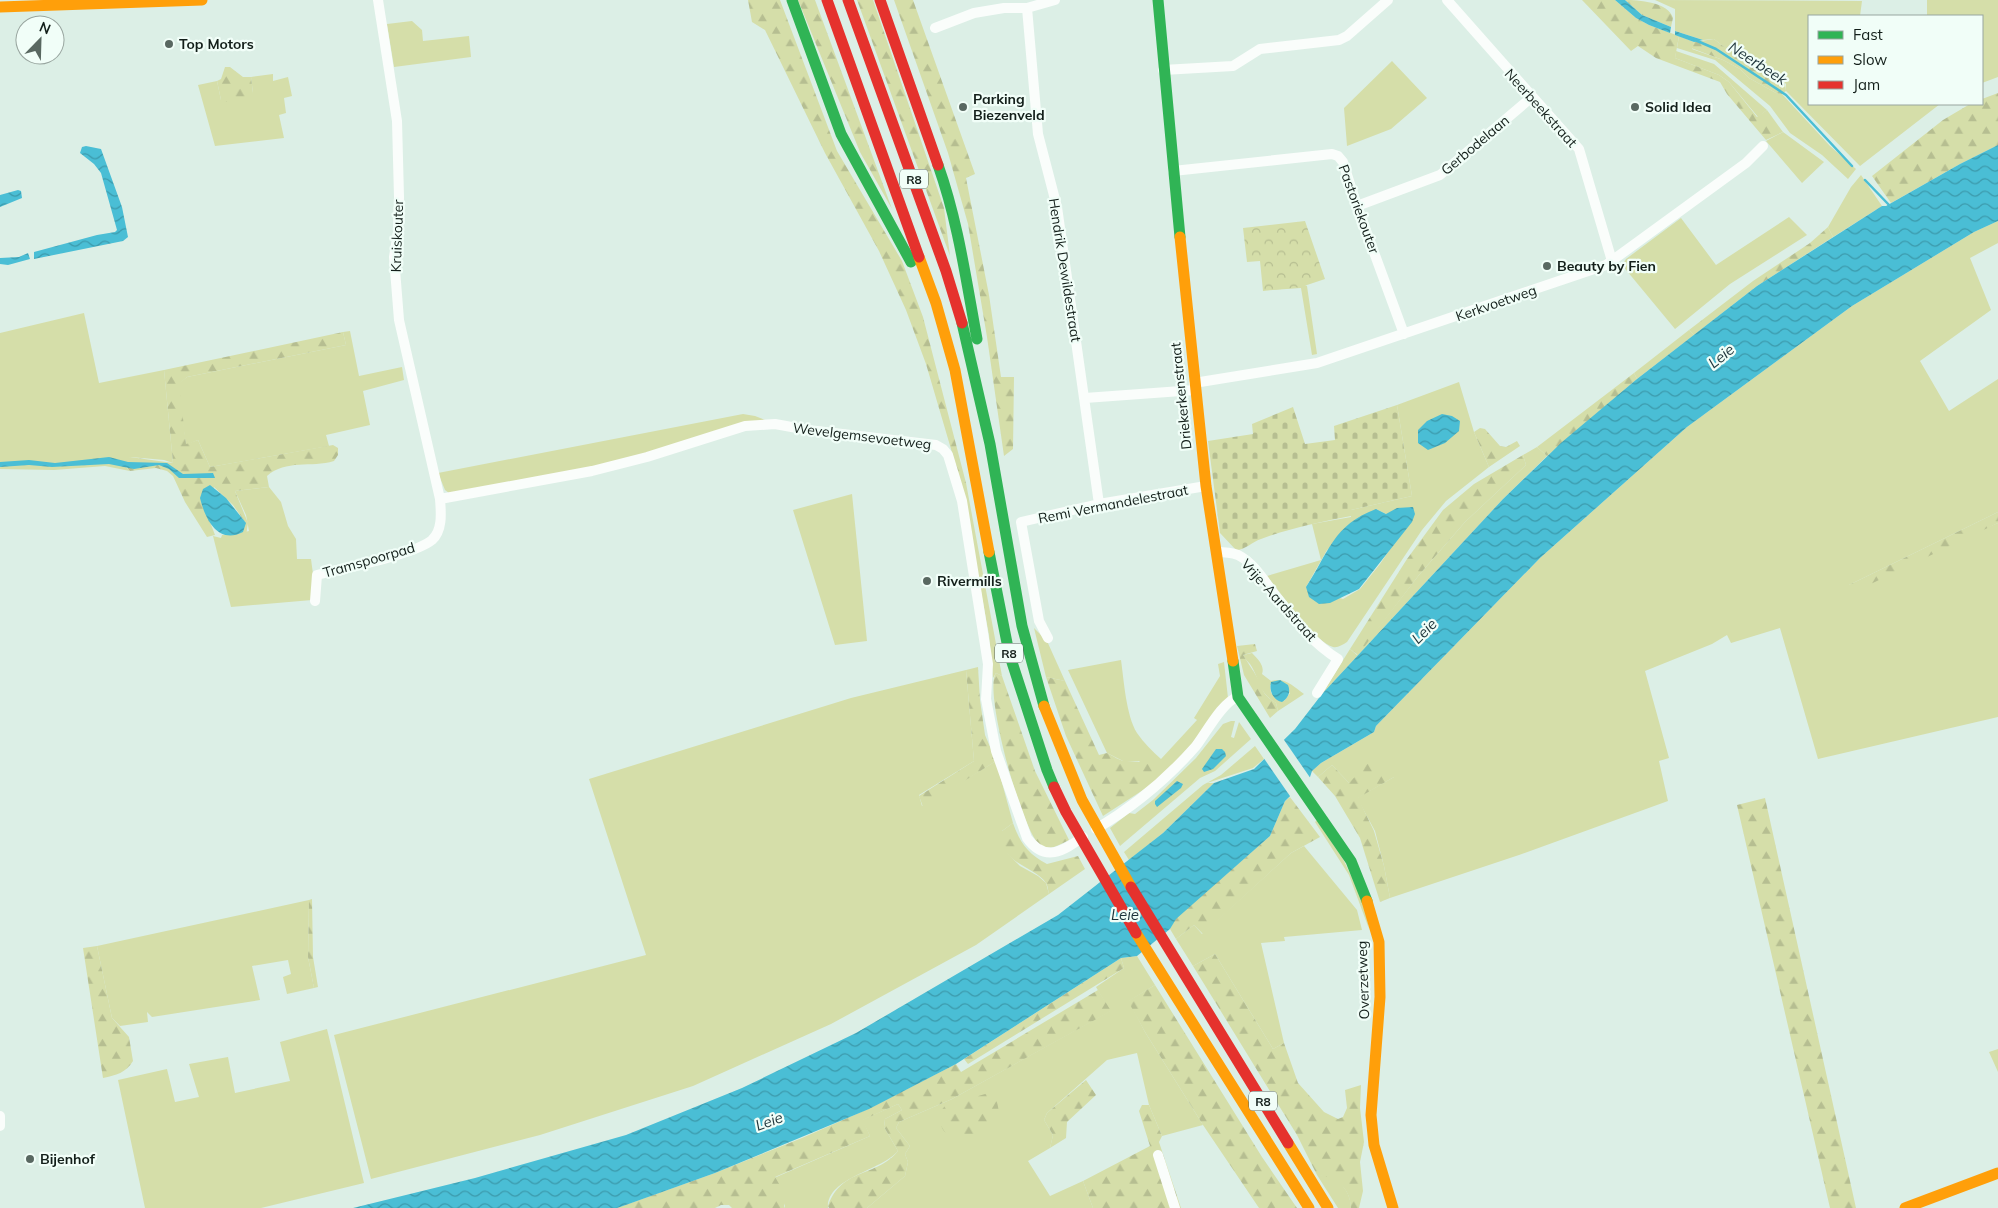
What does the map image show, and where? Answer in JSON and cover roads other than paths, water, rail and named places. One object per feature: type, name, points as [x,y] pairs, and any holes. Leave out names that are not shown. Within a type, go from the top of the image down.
[{"type":"main road","points":[[0,6],[202,0]]},
{"type":"main road","points":[[792,0],[841,134],[916,272],[936,303]]},
{"type":"main road","name":"R8","points":[[827,0],[936,303],[955,370],[970,439],[985,532],[1009,653],[1047,770],[1066,812],[1122,911],[1309,1208]]},
{"type":"main road","name":"R8","points":[[848,0],[946,271],[966,334],[990,444],[1022,626],[1038,690],[1050,724],[1082,800],[1139,901],[1328,1208]]},
{"type":"main road","points":[[880,0],[948,193],[975,322],[978,348],[972,361]]},
{"type":"main road","name":"Driekerkenstraat","points":[[1158,0],[1163,70],[1194,387],[1206,486],[1238,697],[1290,771]]},
{"type":"main road","name":"Overzetweg","points":[[1290,771],[1350,860],[1370,908],[1378,942],[1380,1014],[1371,1115],[1374,1145],[1393,1208]]},
{"type":"main road","points":[[1905,1208],[1998,1173]]},
{"type":"street","name":"Kruiskouter","points":[[378,0],[397,121],[399,198],[398,232],[394,257],[399,320],[440,499]]},
{"type":"street","points":[[934,28],[974,13],[1004,8],[1026,8],[1055,0]]},
{"type":"street","points":[[1163,70],[1233,66],[1260,50],[1339,40],[1347,36],[1388,0]]},
{"type":"street","name":"Neerbeekstraat","points":[[1448,0],[1579,149],[1612,261]]},
{"type":"street","name":"Hendrik Dewildestraat","points":[[1026,8],[1038,134],[1058,207],[1099,504]]},
{"type":"street","name":"Gerbodelaan","points":[[1357,206],[1440,175],[1532,97]]},
{"type":"street","name":"Kerkvoetweg","points":[[1085,398],[1194,387],[1301,366],[1404,334],[1612,261],[1746,164],[1763,146]]},
{"type":"street","name":"Pastoriekouter","points":[[1173,171],[1332,154],[1338,156],[1343,162],[1357,206],[1404,334]]},
{"type":"street","name":"Wevelgemsevoetweg","points":[[440,499],[592,471],[647,457],[745,426],[776,424],[808,430],[936,445],[943,449],[948,456],[962,501],[988,664],[986,699],[996,751],[1027,838],[1033,846],[1042,852],[1054,852],[1067,848],[1129,808],[1152,790],[1195,746],[1229,702],[1238,697]]},
{"type":"street","name":"Remi Vermandelestraat","points":[[1048,638],[1039,621],[1021,522],[1099,504],[1206,486]]},
{"type":"street","name":"Tramspoorpad","points":[[315,601],[317,575],[386,558],[432,540],[440,525],[440,499]]},
{"type":"street","name":"Vrije-Aardstraat","points":[[1216,552],[1229,552],[1240,556],[1258,572],[1298,625],[1322,648],[1338,659],[1316,693]]},
{"type":"street","points":[[0,1116],[0,1126]]},
{"type":"street","points":[[1158,1154],[1176,1208]]},
{"type":"water","points":[[1615,0],[1625,0],[1642,15],[1671,27],[1670,33],[1636,18]]},
{"type":"water","points":[[1675,31],[1703,40],[1694,42],[1675,35]]},
{"type":"water","name":"Leie","points":[[1998,145],[1998,221],[1974,232],[1852,306],[1687,427],[1540,558],[1376,726],[1374,732],[1321,763],[1312,771],[1310,777],[1285,801],[1270,836],[1176,919],[1170,929],[1137,956],[1121,958],[956,1064],[869,1109],[715,1173],[617,1208],[353,1208],[475,1178],[626,1135],[742,1088],[856,1033],[1058,915],[1163,833],[1214,783],[1254,769],[1295,729],[1322,694],[1503,499],[1562,442],[1637,379],[1757,286],[1882,206],[1886,206]]},
{"type":"water","points":[[82,147],[101,149],[122,207],[128,237],[123,241],[34,259],[34,252],[117,230],[101,173],[94,164],[80,153]]},
{"type":"water","points":[[18,190],[21,191],[22,198],[0,207],[0,195]]},
{"type":"water","points":[[28,253],[30,259],[8,265],[0,264],[0,258],[19,257]]},
{"type":"water","points":[[1442,414],[1452,416],[1460,421],[1459,431],[1445,443],[1428,450],[1418,443],[1418,430],[1427,421]]},
{"type":"water","points":[[109,457],[128,462],[167,463],[183,474],[213,473],[215,478],[179,478],[169,469],[159,465],[134,469],[109,464],[0,467],[0,462],[29,460],[55,463]]},
{"type":"water","points":[[210,485],[226,498],[246,523],[243,532],[226,535],[214,528],[209,521],[200,498],[203,489]]},
{"type":"water","points":[[1413,507],[1415,514],[1412,522],[1359,589],[1330,603],[1319,604],[1309,597],[1306,587],[1327,551],[1341,531],[1350,523],[1376,509],[1386,514],[1397,508]]},
{"type":"water","points":[[1280,680],[1288,685],[1289,690],[1287,697],[1282,702],[1272,695],[1271,689],[1271,682]]},
{"type":"water","points":[[1216,749],[1222,749],[1226,756],[1213,769],[1204,772],[1202,769]]},
{"type":"water","points":[[1177,781],[1183,784],[1181,788],[1157,807],[1155,801]]},
{"type":"waterway","name":"Neerbeek","points":[[1695,40],[1716,49],[1786,95],[1852,166]]},
{"type":"waterway","name":"Neerbeek","points":[[1865,180],[1890,206]]},
{"type":"place","name":"Top Motors","points":[[169,44]]},
{"type":"place","name":"Parking Biezenveld","points":[[963,107]]},
{"type":"place","name":"Solid Idea","points":[[1635,107]]},
{"type":"place","name":"Beauty by Fien","points":[[1547,266]]},
{"type":"place","name":"Rivermills","points":[[927,581]]},
{"type":"place","name":"Bijenhof","points":[[30,1159]]}]
